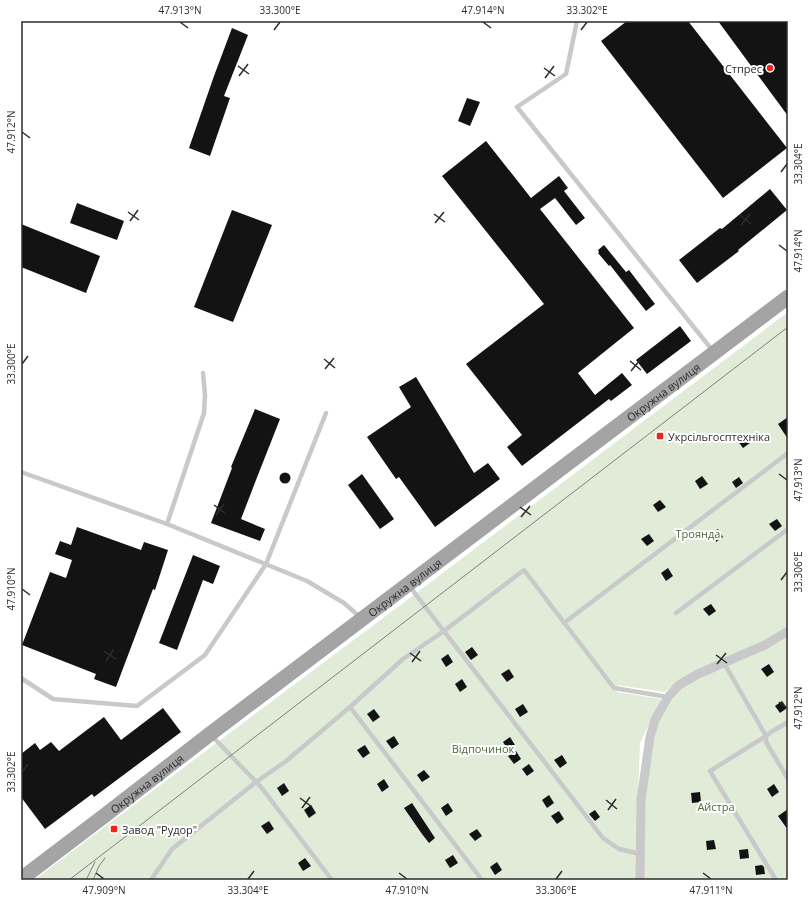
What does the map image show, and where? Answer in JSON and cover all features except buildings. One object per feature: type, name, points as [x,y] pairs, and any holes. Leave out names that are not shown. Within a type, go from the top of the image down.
[{"type":"main road","name":"Окружна вулиця","points":[[21,878],[788,297]]},
{"type":"street","points":[[640,880],[641,800],[650,737],[655,720],[668,697],[679,685],[698,674],[765,645],[788,630]]},
{"type":"lane","points":[[577,21],[566,74],[517,107],[714,353]]},
{"type":"lane","points":[[168,524],[204,413],[205,395],[203,373]]},
{"type":"lane","points":[[21,678],[53,699],[137,706],[205,655],[266,564],[326,412]]},
{"type":"lane","points":[[564,623],[788,453]]},
{"type":"lane","points":[[21,472],[168,524],[307,581],[344,603],[362,619]]},
{"type":"lane","points":[[676,613],[788,529]]},
{"type":"lane","points":[[151,880],[172,848],[256,782],[285,762],[350,707],[403,659],[444,631],[524,570],[614,688],[668,697]]},
{"type":"lane","points":[[408,584],[604,838],[619,849],[640,854]]},
{"type":"lane","points":[[724,663],[766,736],[766,742],[788,779]]},
{"type":"lane","points":[[350,707],[482,880]]},
{"type":"lane","points":[[776,880],[710,771],[788,722]]},
{"type":"lane","points":[[210,734],[256,782],[332,880]]},
{"type":"green space","points":[[788,312],[788,627],[764,642],[677,683],[664,692],[617,685],[617,692],[661,699],[640,743],[636,880],[34,880],[415,594]]},
{"type":"green space","name":"Айстра","points":[[788,635],[788,880],[643,880],[644,806],[652,740],[663,710],[681,688],[698,678]]},
{"type":"tram line","points":[[69,880],[788,327]]},
{"type":"tram line","points":[[93,880],[99,866],[105,858]]},
{"type":"tram line","points":[[86,880],[95,862]]},
{"type":"place","name":"Стпрес","points":[[770,68]]},
{"type":"place","name":"Укрсільгосптехніка","points":[[660,436]]},
{"type":"place","name":"Завод \"Рудор\"","points":[[114,829]]},
{"type":"park label","name":"Троянда","points":[[698,533]]},
{"type":"park label","name":"Відпочинок","points":[[483,748]]}]
